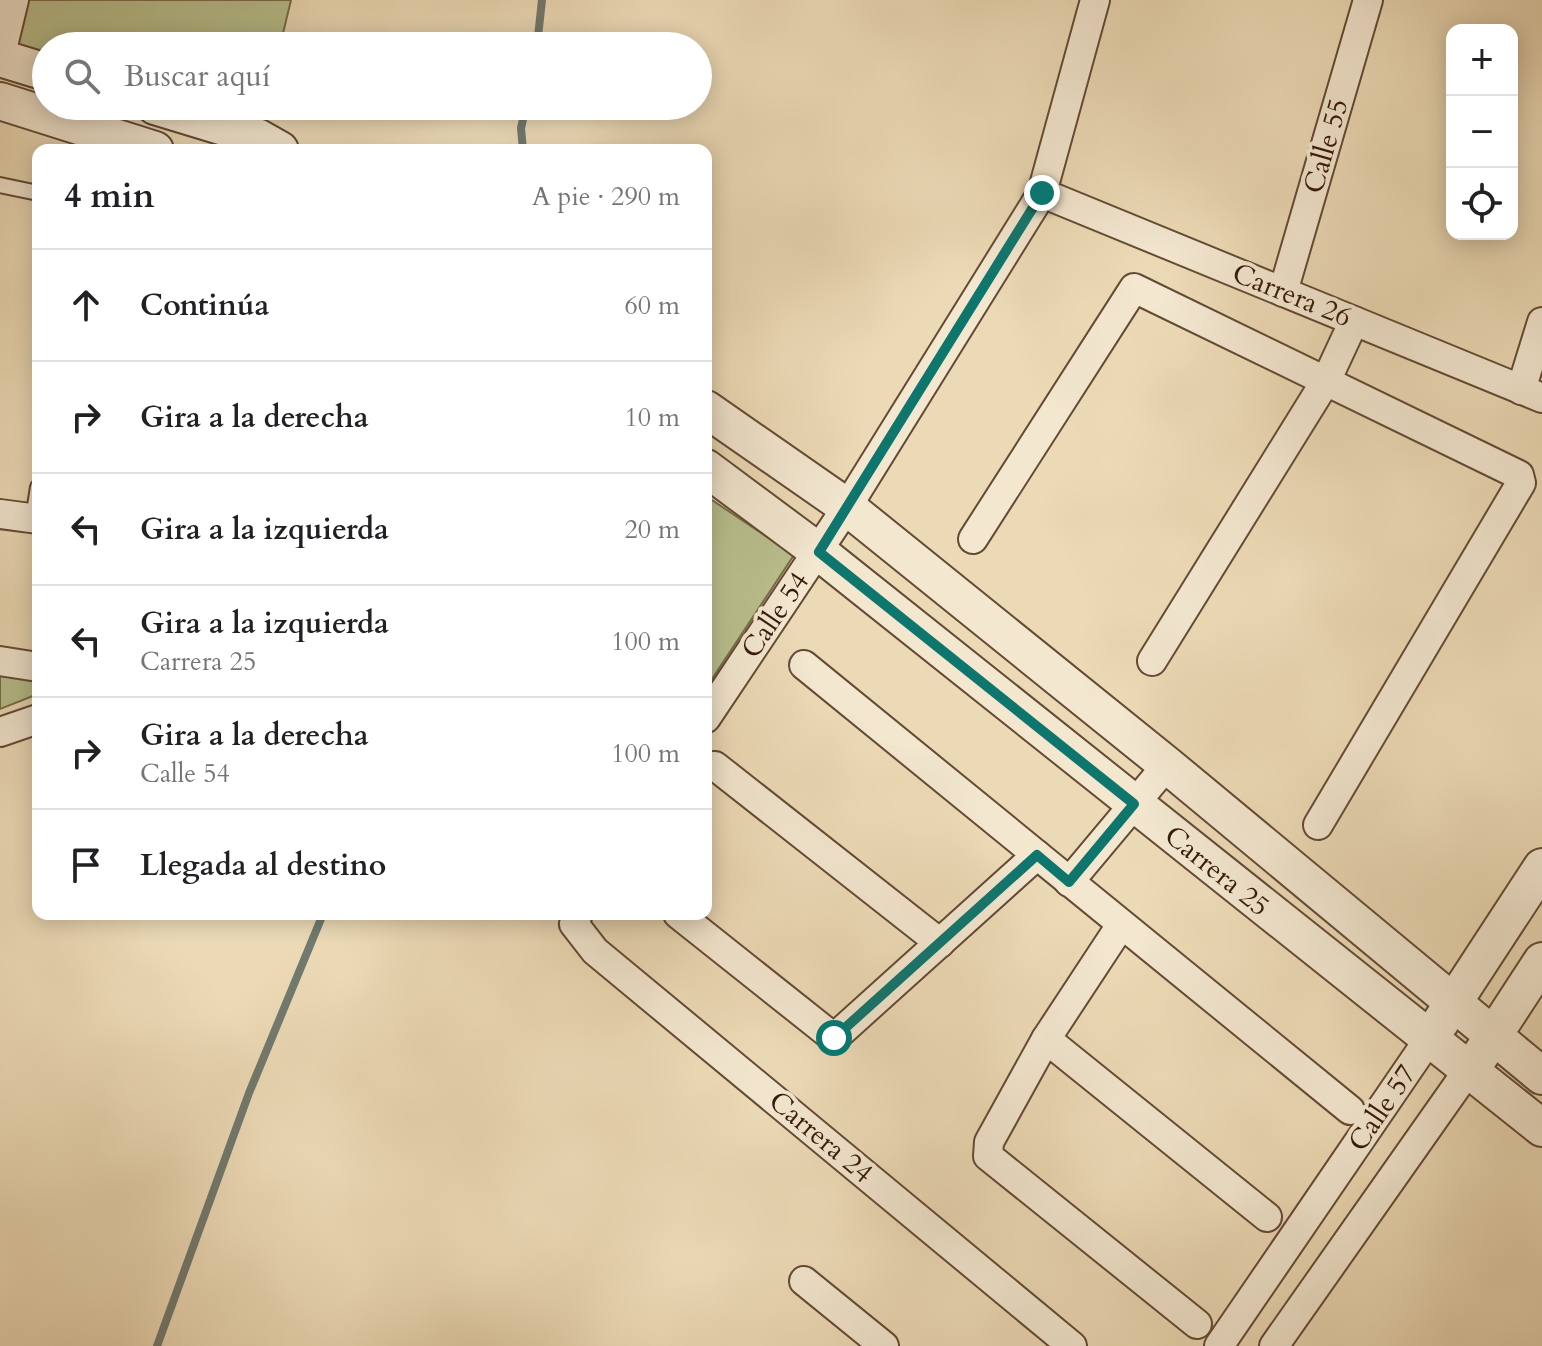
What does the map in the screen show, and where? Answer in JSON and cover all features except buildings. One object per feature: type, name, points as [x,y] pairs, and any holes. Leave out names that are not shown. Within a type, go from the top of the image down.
[{"type":"street","points":[[14,0],[0,58],[32,68]]},
{"type":"street","name":"Calle 54","points":[[712,709],[819,552],[1042,193],[1095,0]]},
{"type":"street","name":"Calle 55","points":[[1283,292],[1368,0]]},
{"type":"street","points":[[0,101],[32,111]]},
{"type":"street","points":[[60,120],[136,144]]},
{"type":"street","points":[[201,120],[257,137],[269,144]]},
{"type":"street","name":"Carrera 26","points":[[1042,193],[1532,394]]},
{"type":"street","points":[[973,539],[1130,290],[1140,288],[1522,479],[1318,825]]},
{"type":"street","points":[[1152,661],[1327,379],[1354,321]]},
{"type":"street","points":[[1532,394],[1542,322]]},
{"type":"street","name":"Carrera 25","points":[[712,413],[847,507],[1167,765],[1542,1076]]},
{"type":"street","name":"Carrera 25","points":[[712,472],[819,552],[1542,1128]]},
{"type":"street","points":[[0,514],[32,519]]},
{"type":"street","points":[[0,661],[32,666]]},
{"type":"street","points":[[804,665],[1350,1110]]},
{"type":"street","points":[[0,732],[32,721]]},
{"type":"street","points":[[1069,882],[1167,765]]},
{"type":"street","points":[[715,766],[940,943]]},
{"type":"street","points":[[686,920],[834,1038],[1037,855]]},
{"type":"street","name":"Calle 57","points":[[1219,1346],[1454,1003],[1542,867]]},
{"type":"street","name":"Carrera 24","points":[[577,920],[595,951],[1072,1346]]},
{"type":"street","points":[[1121,925],[1046,1039],[989,1142],[988,1156],[1197,1324]]},
{"type":"street","name":"Calle 57","points":[[1274,1346],[1495,1036],[1542,961]]},
{"type":"street","points":[[1046,1039],[1267,1217]]},
{"type":"street","points":[[804,1281],[866,1341]]},
{"type":"lane","points":[[0,185],[32,192]]},
{"type":"green space","points":[[16,0],[291,0],[283,32],[32,32],[32,68],[0,58]]},
{"type":"green space","points":[[201,120],[261,120],[257,137]]},
{"type":"green space","points":[[712,500],[794,555],[712,679]]},
{"type":"green space","points":[[0,672],[32,679],[32,696],[0,709]]},
{"type":"waterway","points":[[539,32],[542,0]]},
{"type":"waterway","points":[[522,144],[523,120]]},
{"type":"waterway","points":[[157,1346],[249,1093],[321,920]]},
{"type":"route","points":[[834,1038],[1037,855],[1069,882],[1134,804],[819,552],[1042,193]]}]
